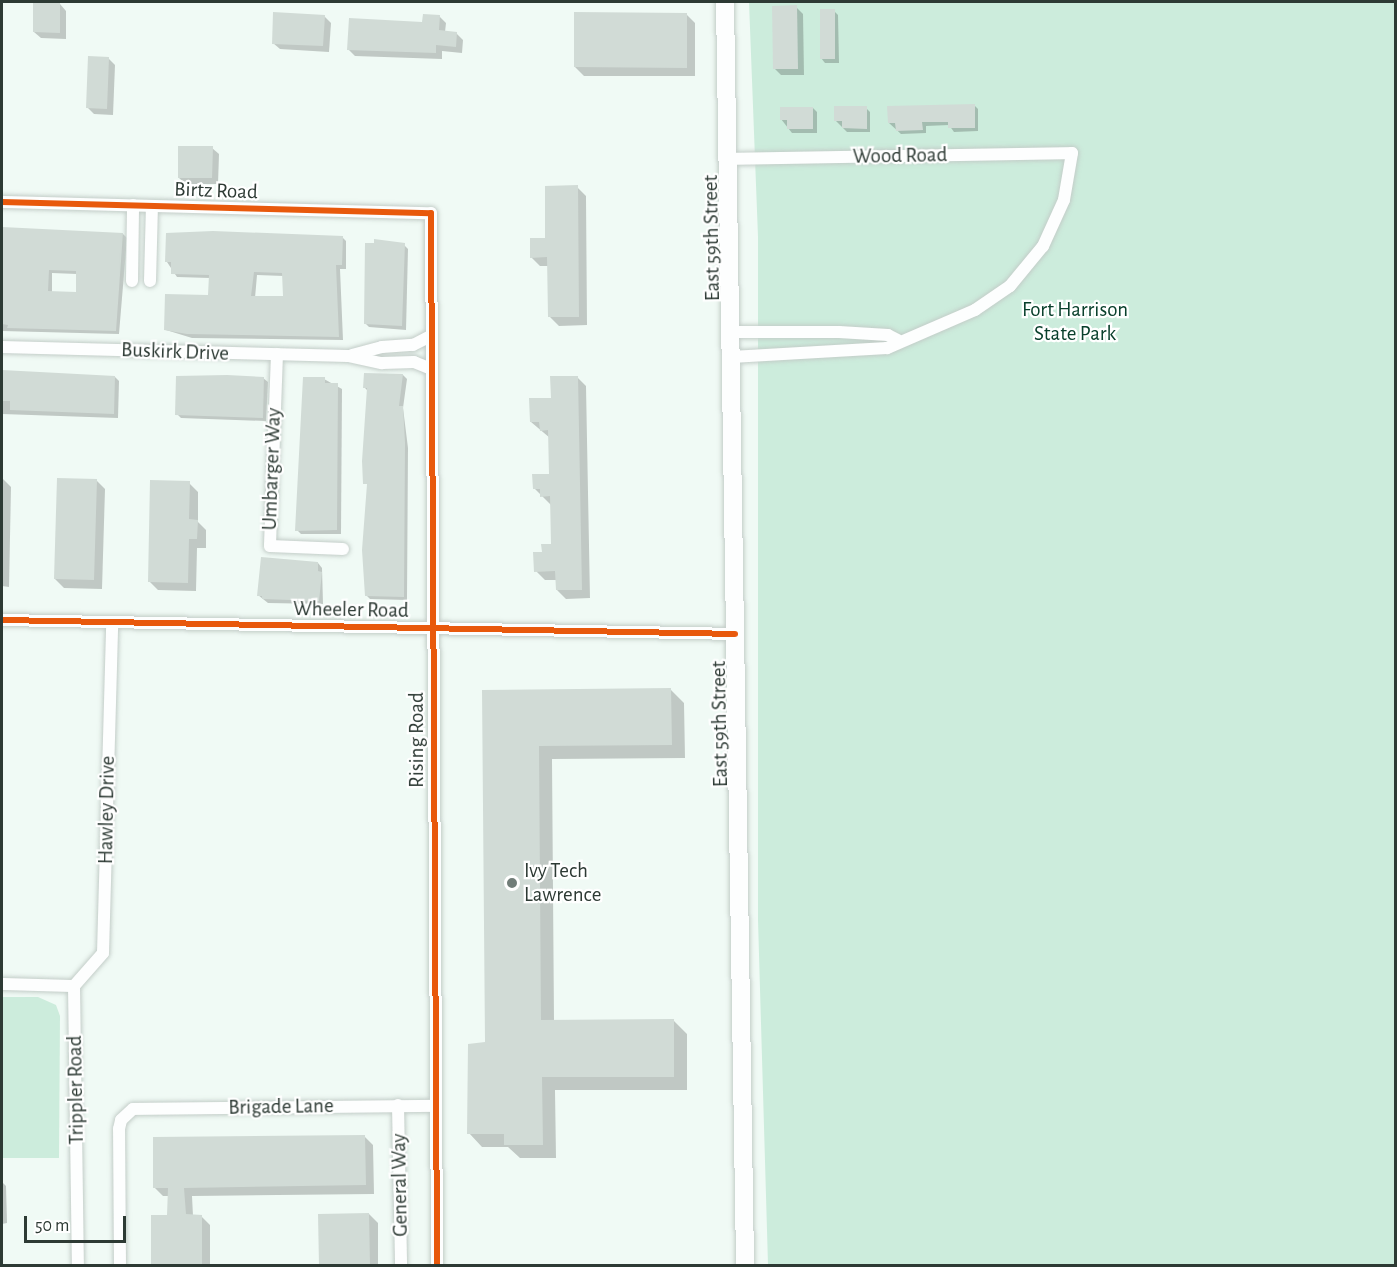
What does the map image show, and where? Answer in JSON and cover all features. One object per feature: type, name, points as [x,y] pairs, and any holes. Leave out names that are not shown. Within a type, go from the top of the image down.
[{"type":"street","name":"East 59th Street","points":[[725,2],[744,1266]]},
{"type":"street","name":"Wood Road","points":[[728,159],[1072,153],[1068,186],[1053,226],[1021,275],[961,318],[898,340]]},
{"type":"street","name":"Birtz Road","points":[[2,202],[430,213]]},
{"type":"street","points":[[132,280],[133,205]]},
{"type":"street","points":[[150,281],[152,206]]},
{"type":"street","name":"Rising Road","points":[[430,213],[437,1266]]},
{"type":"street","points":[[730,332],[839,332],[888,335],[898,340],[888,348],[837,353],[731,357]]},
{"type":"street","name":"Buskirk Drive","points":[[348,356],[382,347],[413,345],[431,336]]},
{"type":"street","name":"Buskirk Drive","points":[[2,347],[348,356],[382,363],[414,362],[431,369]]},
{"type":"street","name":"Umbarger Way","points":[[277,354],[270,546],[344,549]]},
{"type":"street","name":"Wheeler Road","points":[[2,620],[735,634]]},
{"type":"street","name":"Hawley Drive","points":[[74,986],[104,953],[112,622]]},
{"type":"street","points":[[2,984],[74,986]]},
{"type":"street","name":"Trippler Road","points":[[74,986],[78,1266]]},
{"type":"street","name":"General Way","points":[[398,1106],[401,1266]]},
{"type":"street","name":"Brigade Lane","points":[[120,1266],[119,1128],[127,1113],[142,1107],[436,1106]]},
{"type":"green space","name":"Fort Harrison State Park","points":[[749,2],[1395,2],[1395,1265],[768,1265],[758,920],[758,237]]},
{"type":"green space","points":[[2,997],[38,997],[56,1005],[60,1016],[59,1158],[2,1158]]},
{"type":"building","points":[[33,2],[60,3],[60,33],[33,32]]},
{"type":"building","points":[[797,5],[798,69],[773,69],[772,6]]},
{"type":"building","points":[[820,9],[835,9],[835,59],[820,59]]},
{"type":"building","points":[[273,12],[325,15],[323,46],[272,44]]},
{"type":"building","points":[[574,12],[687,13],[687,68],[574,67]]},
{"type":"building","points":[[423,14],[440,15],[439,30],[457,32],[456,47],[436,45],[436,53],[347,50],[349,18],[422,22]]},
{"type":"building","points":[[88,56],[109,57],[107,109],[86,108]]},
{"type":"building","points":[[975,104],[975,128],[948,128],[948,122],[922,122],[923,130],[896,131],[895,123],[888,123],[887,106]]},
{"type":"building","points":[[834,106],[867,106],[867,129],[842,128],[842,121],[834,121]]},
{"type":"building","points":[[780,107],[813,107],[813,129],[787,129],[787,120],[780,120]]},
{"type":"building","points":[[178,146],[213,146],[212,178],[178,178]]},
{"type":"building","points":[[578,185],[579,317],[548,317],[547,257],[530,258],[530,238],[545,238],[545,186]]},
{"type":"building","points":[[2,227],[123,233],[116,331],[7,328],[8,325],[2,324]],"holes":[[[49,270],[76,271],[76,292],[48,291]]]},
{"type":"building","points":[[213,231],[343,236],[342,265],[336,265],[339,337],[187,334],[164,330],[165,294],[208,295],[209,275],[171,274],[171,262],[165,262],[166,233]],"holes":[[[254,272],[282,273],[283,296],[251,296]]]},
{"type":"building","points":[[374,239],[405,243],[402,326],[364,324],[365,243],[374,243]]},
{"type":"building","points":[[2,370],[115,376],[114,414],[10,410],[10,401],[2,401]]},
{"type":"building","points":[[364,373],[403,374],[399,406],[403,406],[405,443],[404,597],[365,596],[362,550],[367,484],[363,484],[362,461],[367,388],[363,388]]},
{"type":"building","points":[[176,376],[264,377],[263,418],[175,415]]},
{"type":"building","points":[[550,376],[578,376],[582,590],[556,590],[555,571],[534,572],[533,552],[542,552],[541,544],[551,544],[550,496],[540,497],[540,489],[533,489],[532,474],[549,474],[548,430],[540,431],[539,422],[530,422],[529,398],[551,398]]},
{"type":"building","points":[[303,377],[325,377],[325,383],[338,383],[337,530],[295,531]]},
{"type":"building","points":[[57,478],[97,479],[94,580],[54,579]]},
{"type":"building","points":[[150,480],[190,481],[189,519],[198,520],[197,539],[189,539],[188,583],[148,582]]},
{"type":"building","points":[[261,557],[318,562],[318,571],[322,572],[319,601],[262,599],[262,596],[257,596]]},
{"type":"building","name":"Ivy Tech Lawrence","points":[[671,688],[672,745],[539,746],[541,1020],[674,1019],[674,1077],[542,1077],[543,1145],[504,1145],[504,1134],[467,1134],[468,1044],[485,1042],[482,690]]},
{"type":"building","points":[[365,1135],[366,1185],[184,1188],[186,1214],[202,1215],[202,1266],[151,1266],[151,1215],[167,1215],[168,1188],[153,1188],[153,1137]]},
{"type":"building","points":[[369,1213],[370,1266],[319,1266],[318,1214]]},
{"type":"cycle path","points":[[2,202],[431,213],[437,1266]]},
{"type":"cycle path","points":[[2,620],[735,634]]},
{"type":"place","name":"Ivy Tech Lawrence","points":[[512,883]]}]
